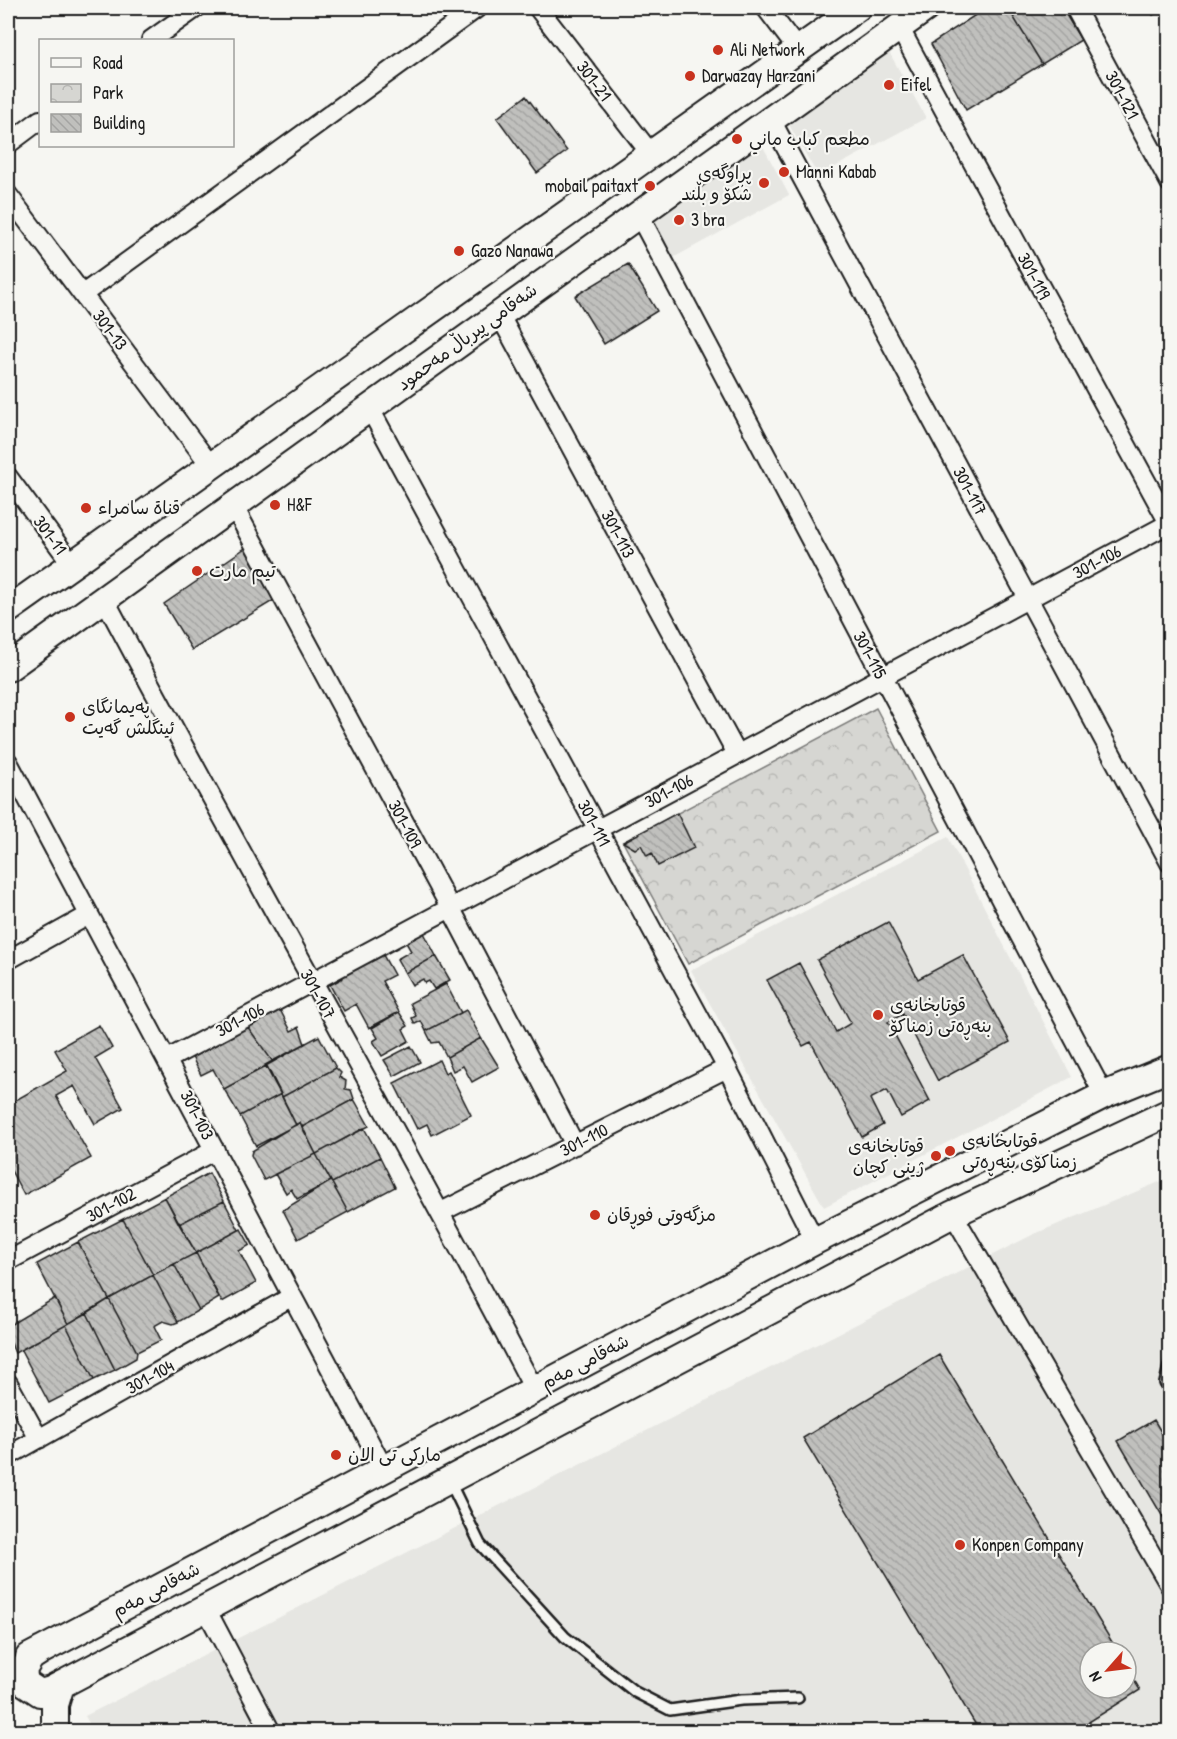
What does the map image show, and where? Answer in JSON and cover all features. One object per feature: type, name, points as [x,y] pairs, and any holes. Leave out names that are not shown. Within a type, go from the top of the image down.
[{"type":"street","points":[[152,39],[196,8]]},
{"type":"street","points":[[83,294],[477,8]]},
{"type":"street","name":"301-21","points":[[538,8],[651,154]]},
{"type":"street","points":[[766,8],[798,50]]},
{"type":"street","points":[[8,610],[857,8]]},
{"type":"street","name":"شەقامی پیرباڵ مەحمود","points":[[8,668],[926,8]]},
{"type":"street","name":"301-121","points":[[1075,8],[1170,183]]},
{"type":"street","name":"301-119","points":[[899,27],[1169,524]]},
{"type":"street","name":"301-117","points":[[770,118],[1170,863]]},
{"type":"street","points":[[8,144],[39,121]]},
{"type":"street","name":"301-13","points":[[8,195],[211,465]]},
{"type":"street","name":"301-115","points":[[638,213],[1104,1095]]},
{"type":"street","name":"301-113","points":[[499,314],[737,754]]},
{"type":"street","name":"301-111","points":[[369,407],[727,1068],[815,1241]]},
{"type":"street","name":"301-11","points":[[8,477],[72,564]]},
{"type":"street","name":"301-109","points":[[233,505],[450,907],[575,1145]]},
{"type":"street","name":"301-106","points":[[168,1059],[1169,524]]},
{"type":"street","name":"301-107","points":[[104,598],[311,982],[441,1212],[534,1389]]},
{"type":"street","name":"301-103","points":[[8,762],[168,1059],[291,1297],[384,1469]]},
{"type":"street","points":[[8,960],[89,915]]},
{"type":"street","name":"301-110","points":[[441,1212],[727,1068]]},
{"type":"street","name":"شەقامی مەم","points":[[8,1669],[815,1241],[1104,1095],[1170,1068]]},
{"type":"street","points":[[42,1650],[25,1665],[23,1676],[25,1683],[40,1693],[61,1685],[953,1214],[1170,1112]]},
{"type":"street","name":"301-102","points":[[8,1261],[215,1150]]},
{"type":"street","points":[[953,1214],[1170,1586]]},
{"type":"street","name":"301-104","points":[[8,1456],[291,1297]]},
{"type":"street","points":[[8,1383],[39,1439]]},
{"type":"street","points":[[205,1607],[272,1731]]},
{"type":"street","points":[[55,1731],[55,1706],[61,1685]]},
{"type":"lane","points":[[1170,1362],[1165,1383],[1170,1392]]},
{"type":"lane","points":[[449,1480],[480,1544],[565,1637],[635,1692],[670,1710],[741,1700],[798,1698]]},
{"type":"shaded area","points":[[889,52],[926,118],[818,176],[788,123]]},
{"type":"shaded area","points":[[759,139],[789,195],[671,259],[644,210]]},
{"type":"shaded area","name":"قوتابخانەی بنەڕەتی زمناکۆ","points":[[948,837],[1072,1077],[824,1207],[691,970]]},
{"type":"shaded area","points":[[1169,1178],[1169,1731],[94,1732],[85,1716],[1032,1235]]},
{"type":"green space","points":[[876,708],[941,831],[688,964],[623,842]]},
{"type":"building","points":[[986,8],[1008,8],[1042,64],[966,110],[931,44]]},
{"type":"building","points":[[1008,8],[1062,8],[1081,40],[1042,64]]},
{"type":"building","points":[[1149,8],[1166,8],[1153,15]]},
{"type":"building","points":[[526,96],[567,151],[537,173],[497,118]]},
{"type":"building","points":[[628,264],[657,311],[604,344],[575,296]]},
{"type":"building","points":[[248,546],[276,599],[192,650],[164,604]]},
{"type":"building","points":[[677,813],[694,848],[658,866],[652,853],[647,856],[641,845],[635,849],[623,842]]},
{"type":"building","points":[[888,922],[918,979],[963,955],[1010,1042],[938,1081],[903,1014],[888,1022],[930,1101],[901,1117],[887,1090],[870,1099],[883,1125],[862,1137],[811,1042],[803,1046],[767,980],[799,963],[836,1032],[851,1023],[817,960]]},
{"type":"building","points":[[422,929],[436,956],[405,973],[397,959],[411,951],[404,939]]},
{"type":"building","points":[[370,954],[374,960],[383,955],[394,975],[382,981],[399,1012],[369,1028],[356,1004],[344,1011],[330,985],[343,978],[339,970]]},
{"type":"building","points":[[436,956],[450,980],[434,989],[429,981],[425,983],[423,979],[412,985],[405,973]]},
{"type":"building","points":[[446,984],[461,1013],[426,1031],[421,1021],[415,1024],[412,1018],[416,1016],[410,1003]]},
{"type":"building","points":[[276,1002],[291,1031],[299,1027],[305,1044],[273,1062],[242,1019]]},
{"type":"building","points":[[466,1010],[481,1038],[447,1057],[439,1042],[432,1043],[426,1031]]},
{"type":"building","points":[[399,1012],[408,1026],[403,1029],[409,1041],[382,1056],[373,1041],[378,1038],[372,1028]]},
{"type":"building","points":[[242,1019],[273,1062],[224,1089],[213,1069],[201,1075],[188,1049]]},
{"type":"building","points":[[99,1025],[112,1048],[95,1058],[123,1108],[95,1124],[74,1086],[56,1096],[91,1158],[24,1195],[8,1165],[8,1102],[9,1104],[67,1071],[55,1050]]},
{"type":"building","points":[[319,1036],[336,1068],[282,1097],[265,1065]]},
{"type":"building","points":[[481,1038],[499,1067],[472,1082],[463,1066],[453,1071],[447,1057]]},
{"type":"building","points":[[411,1046],[420,1062],[394,1076],[384,1060]]},
{"type":"building","points":[[439,1060],[445,1073],[449,1071],[471,1115],[432,1135],[427,1124],[417,1129],[394,1083]]},
{"type":"building","points":[[267,1066],[281,1094],[240,1116],[224,1089]]},
{"type":"building","points":[[336,1068],[341,1073],[339,1077],[346,1081],[345,1089],[351,1090],[354,1099],[302,1127],[300,1122],[296,1125],[282,1097]]},
{"type":"building","points":[[281,1094],[296,1125],[256,1146],[240,1116]]},
{"type":"building","points":[[354,1099],[369,1126],[316,1154],[302,1127]]},
{"type":"building","points":[[300,1122],[316,1154],[264,1180],[251,1155],[252,1151]]},
{"type":"building","points":[[364,1128],[380,1157],[332,1183],[316,1154]]},
{"type":"building","points":[[316,1154],[331,1181],[297,1199],[291,1189],[286,1193],[275,1174]]},
{"type":"building","points":[[380,1157],[395,1187],[348,1212],[332,1183]]},
{"type":"building","points":[[209,1173],[224,1201],[179,1224],[165,1197]]},
{"type":"building","points":[[331,1181],[348,1212],[298,1239],[283,1210]]},
{"type":"building","points":[[165,1197],[196,1253],[153,1275],[123,1219]]},
{"type":"building","points":[[224,1201],[239,1230],[196,1253],[179,1224]]},
{"type":"building","points":[[123,1219],[153,1275],[109,1299],[78,1242]]},
{"type":"building","points":[[241,1229],[250,1245],[239,1251],[256,1283],[222,1302],[196,1253]]},
{"type":"building","points":[[78,1242],[109,1299],[68,1324],[37,1264]]},
{"type":"building","points":[[196,1253],[219,1298],[199,1310],[174,1264]]},
{"type":"building","points":[[174,1264],[199,1310],[178,1322],[153,1275]]},
{"type":"building","points":[[153,1275],[178,1322],[173,1324],[163,1321],[154,1326],[161,1340],[137,1352],[109,1299]]},
{"type":"building","points":[[55,1298],[68,1324],[15,1353],[8,1337],[8,1326]]},
{"type":"building","points":[[109,1299],[137,1352],[136,1358],[115,1370],[87,1313]]},
{"type":"building","points":[[87,1313],[115,1370],[94,1380],[66,1325]]},
{"type":"building","points":[[66,1325],[94,1380],[49,1403],[21,1350]]},
{"type":"building","name":"Konpen Company","points":[[939,1355],[1111,1640],[1078,1640],[1078,1700],[1124,1700],[1073,1732],[980,1732],[803,1438]]},
{"type":"building","points":[[1154,1420],[1170,1447],[1170,1529],[1118,1441]]},
{"type":"place","name":"Ali Network","points":[[718,50]]},
{"type":"place","name":"Darwazay Harzani","points":[[690,76]]},
{"type":"place","name":"Eifel","points":[[889,85]]},
{"type":"place","name":"مطعم كباب ماني","points":[[737,139]]},
{"type":"place","name":"Manni Kabab","points":[[784,172]]},
{"type":"place","name":"پڕاوگەی شکۆ و بڵند","points":[[764,183]]},
{"type":"place","name":"mobail paitaxt","points":[[650,186]]},
{"type":"place","name":"3 bra","points":[[679,220]]},
{"type":"place","name":"Gazo Nanawa","points":[[459,251]]},
{"type":"place","name":"H&F","points":[[275,505]]},
{"type":"place","name":"قناة سامراء","points":[[86,508]]},
{"type":"place","name":"تیم مارت","points":[[197,571]]},
{"type":"place","name":"پەیمانگای ئینگلش گەیت","points":[[70,717]]},
{"type":"place","name":"قوتابخانەی بنەڕەتی زمناکۆ","points":[[878,1015]]},
{"type":"place","name":"قوتابخانەی زمناكۆی بنەڕەتی","points":[[950,1151]]},
{"type":"place","name":"قوتابخانەی ژینی کچان","points":[[936,1156]]},
{"type":"place","name":"مزگەوتی فوڕقان","points":[[595,1215]]},
{"type":"place","name":"مارکی تی الان","points":[[336,1455]]},
{"type":"place","name":"Konpen Company","points":[[960,1545]]}]
